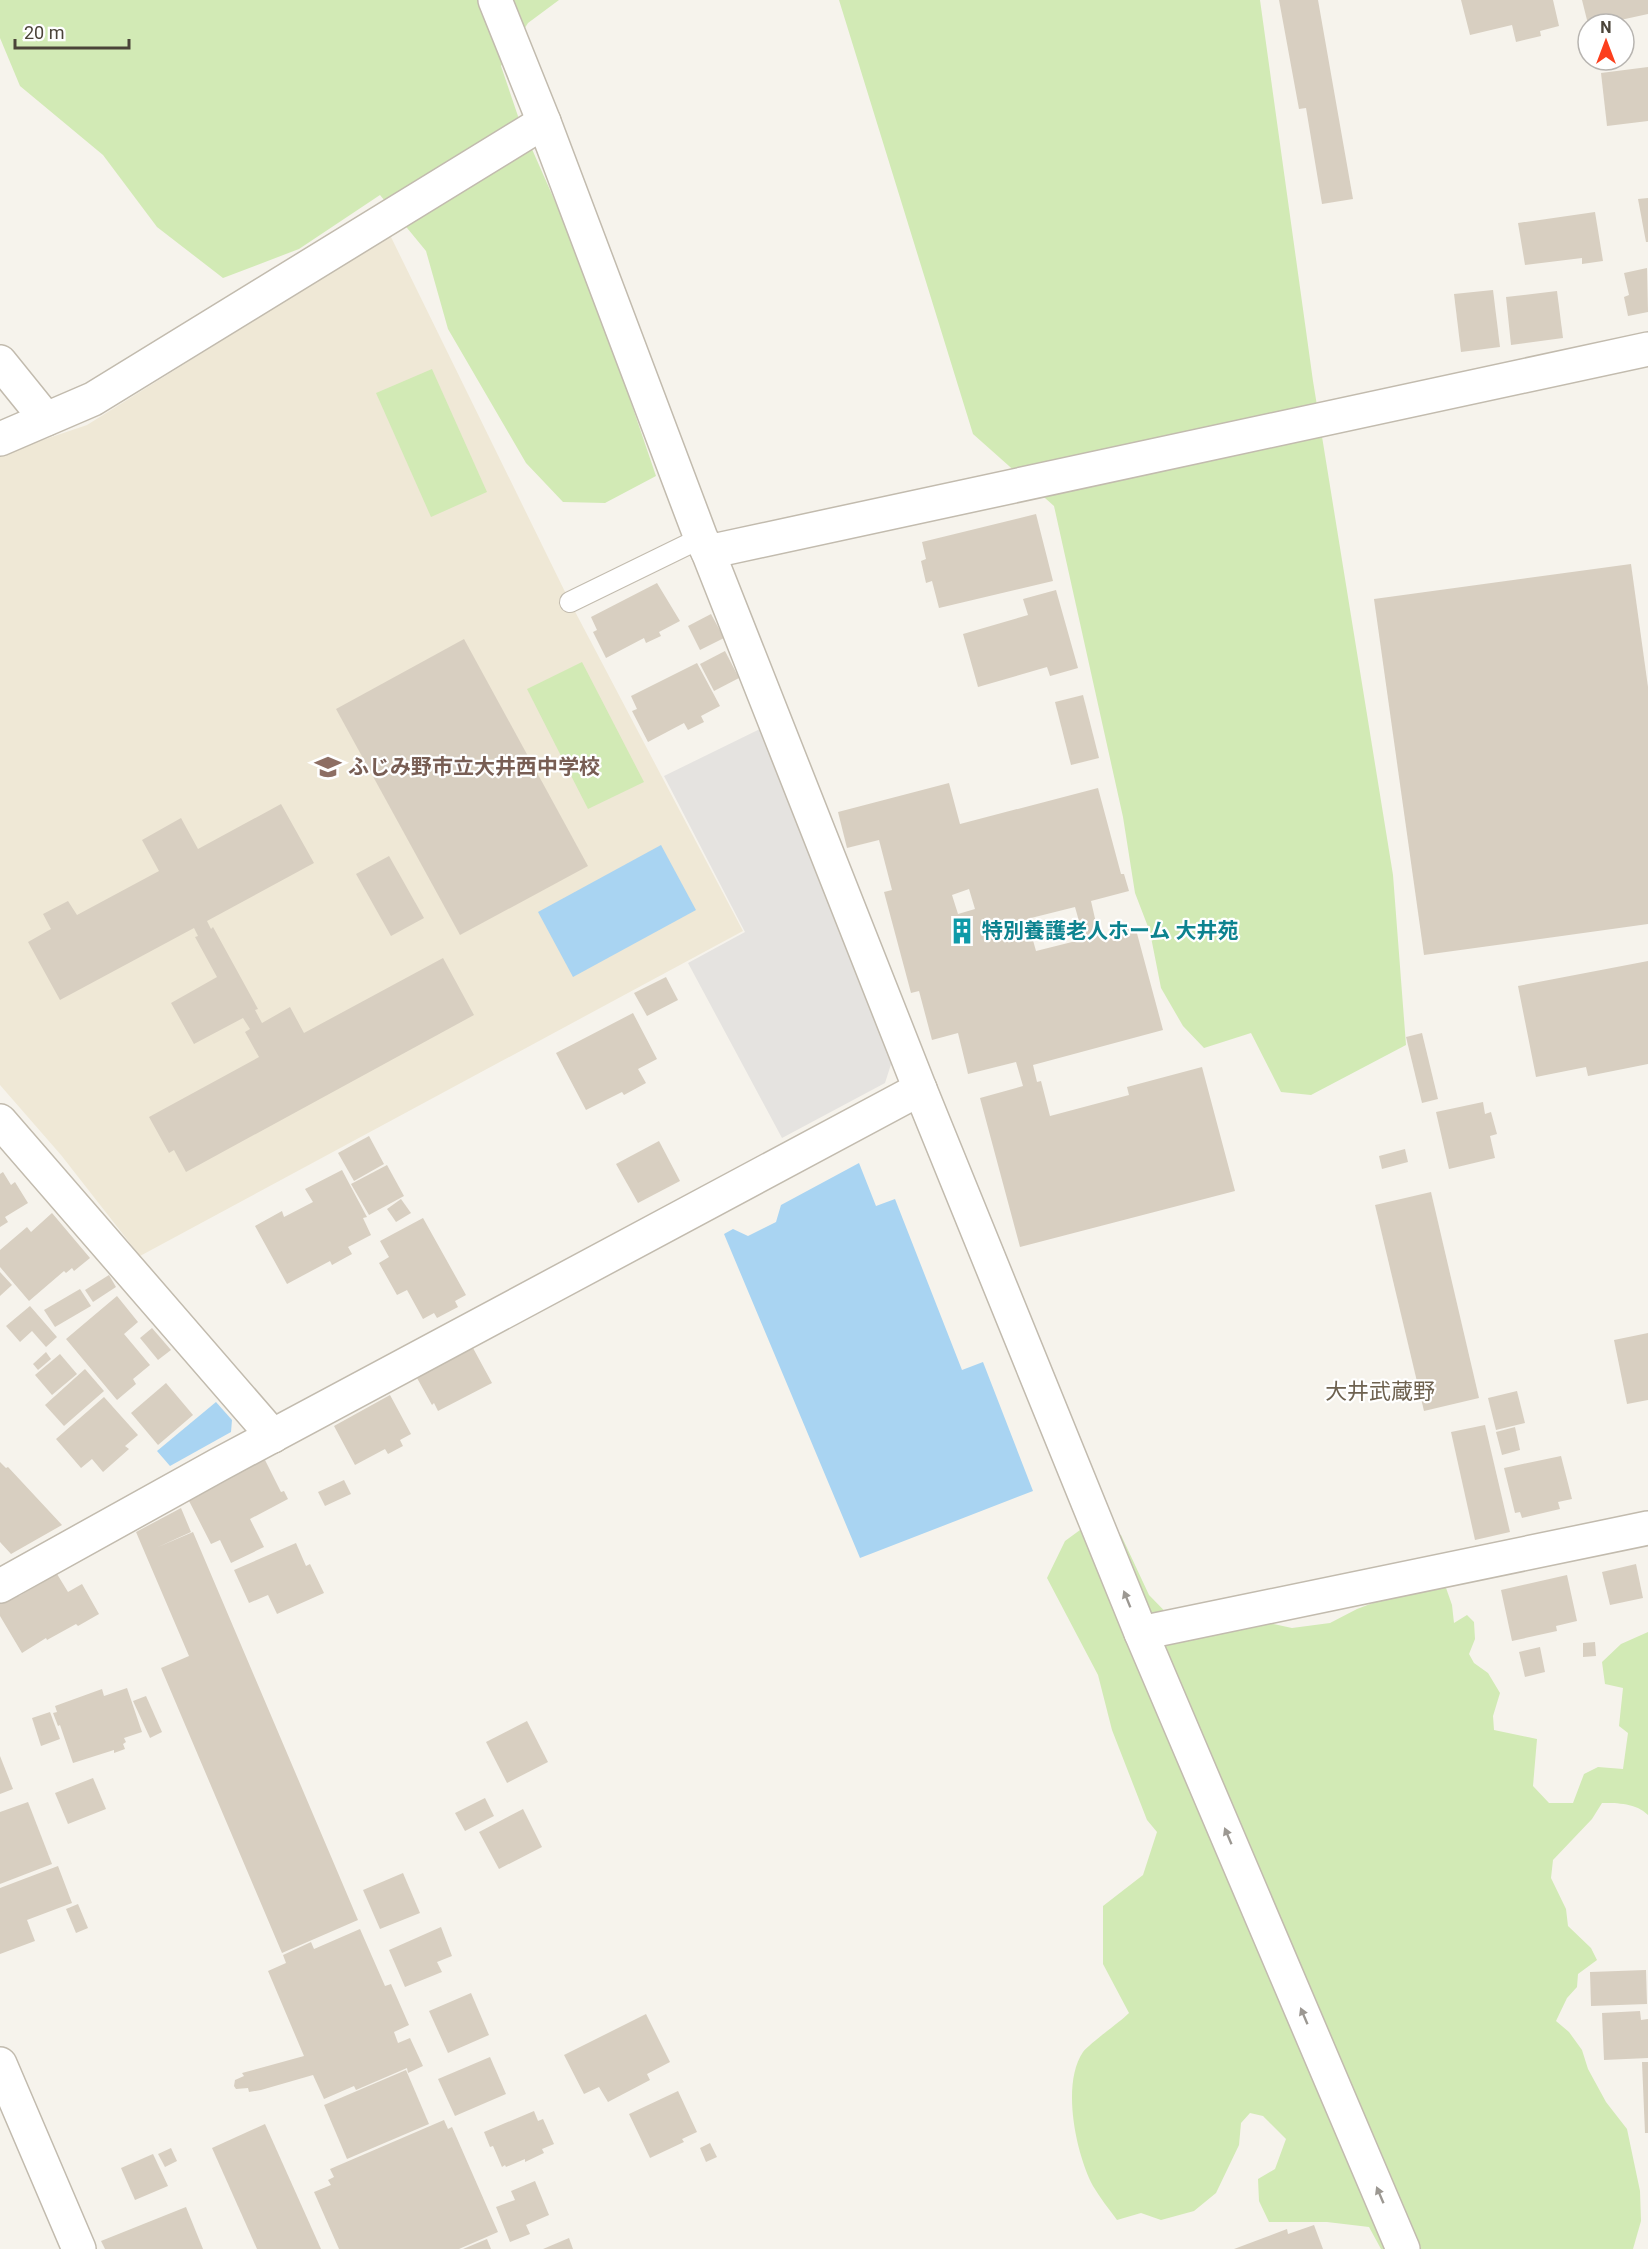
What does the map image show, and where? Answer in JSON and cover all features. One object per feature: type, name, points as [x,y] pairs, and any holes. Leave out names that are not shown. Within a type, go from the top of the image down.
[{"type":"street","points":[[495,0],[544,122],[704,545],[920,1089],[1141,1633],[1403,2249]]},
{"type":"street","points":[[0,439],[93,399],[544,122]]},
{"type":"street","points":[[704,545],[1648,349]]},
{"type":"street","points":[[0,362],[46,419]]},
{"type":"street","points":[[0,1586],[273,1436],[920,1089]]},
{"type":"street","points":[[0,1121],[273,1436]]},
{"type":"street","points":[[1141,1633],[1648,1528]]},
{"type":"street","points":[[0,2064],[79,2249]]},
{"type":"lane","points":[[570,602],[704,545]]},
{"type":"shaded area","name":"ふじみ野市立大井西中学校","points":[[390,235],[570,602],[743,931],[140,1256],[61,1155],[0,1085],[0,457],[87,425]]},
{"type":"shaded area","points":[[762,728],[893,1058],[885,1083],[782,1138],[688,963],[745,932],[664,776]]},
{"type":"green space","points":[[0,0],[559,0],[528,23],[501,66],[520,122],[588,276],[656,476],[605,503],[563,502],[526,463],[448,329],[426,251],[380,195],[299,249],[223,278],[157,227],[103,155],[20,86],[0,38]]},
{"type":"green space","points":[[839,0],[1260,0],[1313,381],[1393,875],[1406,1045],[1311,1095],[1281,1092],[1251,1033],[1204,1048],[1183,1026],[1161,988],[1150,932],[1135,893],[1123,817],[1054,506],[973,434]]},
{"type":"green space","points":[[432,369],[487,492],[431,517],[376,393]]},
{"type":"green space","points":[[582,662],[644,782],[588,809],[527,689]]},
{"type":"green space","points":[[1080,1530],[1121,1535],[1149,1595],[1189,1636],[1259,1621],[1292,1628],[1330,1623],[1357,1609],[1394,1595],[1445,1585],[1452,1605],[1454,1623],[1467,1615],[1474,1622],[1475,1639],[1469,1654],[1474,1663],[1488,1673],[1500,1693],[1493,1716],[1494,1730],[1537,1739],[1533,1786],[1549,1803],[1573,1803],[1584,1774],[1598,1767],[1623,1769],[1628,1733],[1619,1726],[1623,1688],[1605,1684],[1602,1662],[1621,1644],[1648,1632],[1648,1815],[1632,1806],[1602,1803],[1592,1819],[1553,1860],[1551,1878],[1566,1909],[1568,1926],[1591,1948],[1597,1960],[1578,1974],[1577,1987],[1567,1998],[1556,2021],[1569,2032],[1582,2050],[1588,2069],[1606,2102],[1627,2129],[1640,2191],[1641,2221],[1633,2249],[1381,2249],[1369,2227],[1327,2222],[1269,2222],[1259,2201],[1258,2179],[1275,2169],[1286,2139],[1263,2116],[1250,2113],[1241,2123],[1239,2145],[1216,2193],[1194,2211],[1161,2220],[1141,2213],[1117,2220],[1093,2186],[1081,2156],[1073,2119],[1073,2082],[1076,2066],[1083,2052],[1129,2013],[1103,1964],[1103,1906],[1143,1875],[1157,1832],[1147,1820],[1112,1730],[1098,1675],[1047,1578],[1065,1541]]},
{"type":"water","points":[[661,845],[696,910],[573,977],[538,912]]},
{"type":"water","points":[[859,1163],[876,1206],[895,1199],[962,1370],[983,1362],[1033,1491],[860,1558],[724,1234],[733,1229],[748,1236],[776,1222],[781,1205]]},
{"type":"water","points":[[216,1402],[232,1420],[231,1432],[170,1466],[157,1451]]},
{"type":"building","points":[[1279,0],[1318,0],[1353,199],[1322,204],[1306,108],[1299,109]]},
{"type":"building","points":[[1461,0],[1553,0],[1559,26],[1540,31],[1541,36],[1516,42],[1512,25],[1470,35]]},
{"type":"building","points":[[1582,0],[1648,0],[1648,14],[1636,17],[1636,12],[1585,12]]},
{"type":"building","points":[[1648,67],[1648,121],[1607,126],[1601,73],[1636,72],[1636,69]]},
{"type":"building","points":[[1648,198],[1648,242],[1646,242],[1638,199]]},
{"type":"building","points":[[1595,212],[1603,261],[1582,264],[1582,258],[1525,265],[1518,223]]},
{"type":"building","points":[[1647,268],[1648,312],[1628,316],[1624,297],[1629,295],[1624,273]]},
{"type":"building","points":[[1493,290],[1500,347],[1461,352],[1454,294]]},
{"type":"building","points":[[1557,291],[1563,338],[1511,345],[1506,297]]},
{"type":"building","points":[[1036,514],[1053,581],[939,608],[932,581],[926,583],[921,561],[926,559],[922,542]]},
{"type":"building","points":[[1631,564],[1648,687],[1648,924],[1424,955],[1374,599]]},
{"type":"building","points":[[657,583],[680,621],[659,632],[661,636],[646,643],[644,638],[606,658],[593,632],[597,630],[591,617]]},
{"type":"building","points":[[1056,590],[1078,668],[1050,676],[1047,667],[978,687],[963,634],[1028,615],[1023,599]]},
{"type":"building","points":[[711,614],[724,638],[700,650],[688,626]]},
{"type":"building","points":[[464,639],[588,866],[460,935],[336,709]]},
{"type":"building","points":[[725,651],[739,678],[714,691],[700,664]]},
{"type":"building","points":[[697,663],[720,706],[701,716],[704,722],[688,730],[684,723],[648,742],[632,711],[637,709],[631,696]]},
{"type":"building","points":[[1083,695],[1099,758],[1071,765],[1055,702]]},
{"type":"building","name":"特別養護老人ホーム 大井苑","points":[[949,783],[960,824],[1098,788],[1121,874],[1124,874],[1129,891],[1091,901],[1099,936],[1135,926],[1163,1030],[1033,1065],[1037,1082],[1041,1081],[1050,1116],[1129,1095],[1127,1087],[1202,1067],[1235,1191],[1020,1247],[980,1098],[1023,1086],[1016,1062],[968,1074],[958,1033],[932,1040],[919,991],[911,993],[884,892],[892,890],[879,840],[847,848],[838,812]],"holes":[[[969,889],[975,909],[958,914],[952,895]],[[1075,907],[1084,939],[1036,951],[1027,919]]]},
{"type":"building","points":[[281,804],[314,863],[207,921],[211,929],[213,927],[258,1009],[255,1010],[262,1023],[290,1007],[304,1033],[443,958],[474,1015],[186,1172],[174,1150],[169,1153],[149,1117],[259,1057],[245,1032],[250,1029],[243,1018],[194,1044],[171,1003],[217,977],[195,937],[198,936],[194,928],[60,1000],[28,942],[51,929],[43,914],[68,901],[77,915],[159,871],[142,840],[181,818],[198,849]]},
{"type":"building","points":[[389,856],[424,918],[391,936],[356,874]]},
{"type":"building","points":[[1648,961],[1648,1064],[1588,1076],[1586,1067],[1536,1077],[1518,986]]},
{"type":"building","points":[[666,977],[678,1000],[647,1016],[634,993]]},
{"type":"building","points":[[633,1013],[657,1059],[638,1069],[646,1083],[624,1095],[622,1092],[586,1110],[556,1053]]},
{"type":"building","points":[[1422,1033],[1438,1099],[1422,1103],[1406,1037]]},
{"type":"building","points":[[1483,1102],[1485,1114],[1491,1112],[1497,1134],[1490,1136],[1495,1158],[1449,1169],[1436,1112]]},
{"type":"building","points":[[369,1136],[384,1164],[354,1181],[338,1153]]},
{"type":"building","points":[[659,1141],[680,1181],[638,1203],[616,1164]]},
{"type":"building","points":[[1405,1149],[1408,1162],[1382,1169],[1379,1156]]},
{"type":"building","points":[[387,1165],[404,1196],[369,1215],[351,1184]]},
{"type":"building","points":[[342,1170],[367,1217],[363,1218],[371,1235],[348,1247],[352,1254],[332,1265],[330,1261],[287,1284],[255,1226],[282,1211],[284,1217],[313,1202],[305,1189]]},
{"type":"building","points":[[3,1172],[11,1185],[15,1182],[28,1203],[5,1217],[8,1222],[0,1227],[0,1174]]},
{"type":"building","points":[[1431,1192],[1479,1398],[1424,1411],[1375,1205]]},
{"type":"building","points":[[401,1199],[411,1213],[396,1222],[387,1209]]},
{"type":"building","points":[[52,1213],[90,1258],[74,1271],[72,1268],[66,1273],[64,1271],[29,1301],[0,1267],[0,1250],[27,1227],[31,1232]]},
{"type":"building","points":[[423,1218],[466,1295],[455,1301],[458,1307],[437,1318],[434,1313],[423,1319],[407,1290],[397,1295],[379,1263],[389,1257],[380,1241]]},
{"type":"building","points":[[0,1272],[12,1285],[0,1296]]},
{"type":"building","points":[[109,1275],[116,1287],[93,1302],[85,1290]]},
{"type":"building","points":[[80,1289],[91,1306],[55,1327],[44,1310]]},
{"type":"building","points":[[117,1296],[138,1322],[124,1334],[150,1365],[133,1379],[136,1384],[117,1400],[66,1339]]},
{"type":"building","points":[[30,1306],[57,1337],[46,1347],[32,1331],[20,1342],[6,1326]]},
{"type":"building","points":[[152,1328],[171,1350],[158,1360],[140,1338]]},
{"type":"building","points":[[1648,1333],[1648,1400],[1627,1404],[1614,1340]]},
{"type":"building","points":[[473,1348],[492,1383],[438,1411],[434,1403],[432,1405],[417,1378]]},
{"type":"building","points":[[46,1352],[51,1359],[38,1370],[33,1364]]},
{"type":"building","points":[[60,1354],[77,1374],[52,1395],[35,1375]]},
{"type":"building","points":[[85,1369],[104,1391],[64,1426],[45,1405]]},
{"type":"building","points":[[166,1383],[193,1415],[158,1445],[131,1413]]},
{"type":"building","points":[[1517,1391],[1525,1423],[1496,1430],[1488,1398]]},
{"type":"building","points":[[390,1395],[411,1434],[400,1440],[403,1446],[388,1454],[385,1449],[355,1465],[334,1426]]},
{"type":"building","points":[[104,1397],[138,1435],[125,1446],[129,1449],[103,1472],[92,1459],[81,1468],[56,1439]]},
{"type":"building","points":[[1485,1425],[1510,1532],[1475,1540],[1451,1432]]},
{"type":"building","points":[[1515,1427],[1520,1450],[1502,1455],[1496,1432]]},
{"type":"building","points":[[1561,1456],[1572,1499],[1558,1502],[1560,1509],[1522,1518],[1520,1512],[1515,1513],[1504,1468]]},
{"type":"building","points":[[265,1460],[281,1492],[284,1491],[288,1499],[250,1519],[264,1547],[231,1563],[220,1540],[211,1544],[188,1499]]},
{"type":"building","points":[[0,1462],[6,1468],[8,1467],[62,1525],[11,1554],[0,1542]]},
{"type":"building","points":[[344,1480],[351,1494],[325,1506],[318,1492]]},
{"type":"building","points":[[181,1508],[191,1532],[158,1547],[193,1532],[358,1920],[282,1953],[161,1668],[189,1656],[136,1532]]},
{"type":"building","points":[[296,1543],[306,1566],[310,1564],[324,1593],[277,1614],[268,1595],[249,1603],[234,1570]]},
{"type":"building","points":[[1636,1564],[1643,1598],[1610,1605],[1602,1572]]},
{"type":"building","points":[[57,1574],[68,1592],[82,1584],[99,1614],[78,1626],[76,1624],[47,1640],[46,1638],[22,1653],[0,1616],[0,1604]]},
{"type":"building","points":[[1567,1575],[1577,1621],[1556,1626],[1557,1631],[1512,1641],[1501,1590]]},
{"type":"building","points":[[1595,1642],[1596,1656],[1583,1657],[1583,1643]]},
{"type":"building","points":[[1540,1647],[1545,1672],[1525,1677],[1519,1652]]},
{"type":"building","points":[[127,1688],[142,1732],[124,1738],[125,1749],[114,1753],[114,1750],[73,1763],[60,1725],[58,1726],[53,1713],[57,1712],[55,1706],[102,1689],[104,1696]]},
{"type":"building","points":[[146,1696],[162,1732],[150,1738],[133,1701]]},
{"type":"building","points":[[50,1712],[60,1739],[41,1746],[32,1718]]},
{"type":"building","points":[[527,1721],[548,1762],[507,1783],[486,1742]]},
{"type":"building","points":[[0,1756],[13,1789],[0,1794]]},
{"type":"building","points":[[93,1778],[106,1809],[68,1824],[55,1793]]},
{"type":"building","points":[[485,1798],[494,1816],[465,1831],[455,1813]]},
{"type":"building","points":[[28,1802],[52,1864],[0,1884],[0,1812]]},
{"type":"building","points":[[523,1809],[542,1847],[499,1869],[479,1832]]},
{"type":"building","points":[[58,1866],[72,1903],[27,1920],[35,1941],[0,1954],[0,1888]]},
{"type":"building","points":[[403,1873],[420,1913],[380,1929],[363,1890]]},
{"type":"building","points":[[78,1904],[88,1928],[76,1933],[66,1909]]},
{"type":"building","points":[[441,1927],[452,1956],[437,1962],[442,1972],[405,1987],[389,1950]]},
{"type":"building","points":[[360,1929],[385,1986],[391,1984],[409,2025],[394,2032],[398,2043],[410,2038],[423,2066],[408,2073],[407,2068],[356,2090],[354,2086],[324,2099],[313,2075],[261,2090],[249,2092],[248,2088],[236,2089],[235,2080],[244,2076],[242,2073],[304,2056],[268,1971],[286,1963],[283,1955],[311,1942],[314,1949]]},
{"type":"building","points":[[1646,1970],[1647,2004],[1591,2006],[1590,1972]]},
{"type":"building","points":[[471,1993],[489,2035],[448,2053],[429,2011]]},
{"type":"building","points":[[1640,2011],[1641,2020],[1648,2019],[1648,2058],[1604,2060],[1602,2013]]},
{"type":"building","points":[[646,2014],[670,2062],[647,2074],[650,2080],[608,2102],[599,2087],[584,2094],[564,2055]]},
{"type":"building","points":[[490,2057],[506,2094],[455,2116],[438,2079]]},
{"type":"building","points":[[1642,2062],[1648,2062],[1648,2133],[1645,2133]]},
{"type":"building","points":[[406,2070],[429,2124],[347,2159],[324,2105]]},
{"type":"building","points":[[678,2091],[697,2132],[682,2139],[684,2142],[650,2158],[629,2114]]},
{"type":"building","points":[[534,2111],[538,2121],[543,2119],[554,2144],[542,2149],[544,2153],[525,2162],[525,2159],[502,2167],[484,2132]]},
{"type":"building","points":[[444,2120],[448,2129],[452,2127],[498,2232],[459,2249],[339,2249],[314,2192],[331,2185],[328,2180],[334,2177],[330,2169]]},
{"type":"building","points":[[265,2124],[321,2249],[257,2249],[212,2148]]},
{"type":"building","points":[[710,2143],[717,2157],[706,2162],[700,2148]]},
{"type":"building","points":[[171,2148],[177,2161],[165,2167],[158,2154]]},
{"type":"building","points":[[153,2154],[168,2186],[135,2200],[121,2168]]},
{"type":"building","points":[[535,2181],[549,2215],[526,2225],[530,2234],[510,2242],[496,2207],[515,2200],[511,2191]]},
{"type":"building","points":[[186,2207],[203,2249],[105,2249],[101,2241]]},
{"type":"building","points":[[1314,2225],[1323,2249],[1234,2249],[1287,2229],[1288,2234]]},
{"type":"building","points":[[569,2238],[573,2249],[543,2249]]},
{"type":"building","points":[[487,2239],[491,2249],[463,2249]]},
{"type":"place","name":"ふじみ野市立大井西中学校","points":[[328,767]]},
{"type":"place","name":"特別養護老人ホーム 大井苑","points":[[962,931]]},
{"type":"district","name":"大井武蔵野","points":[[1380,1391]]}]
